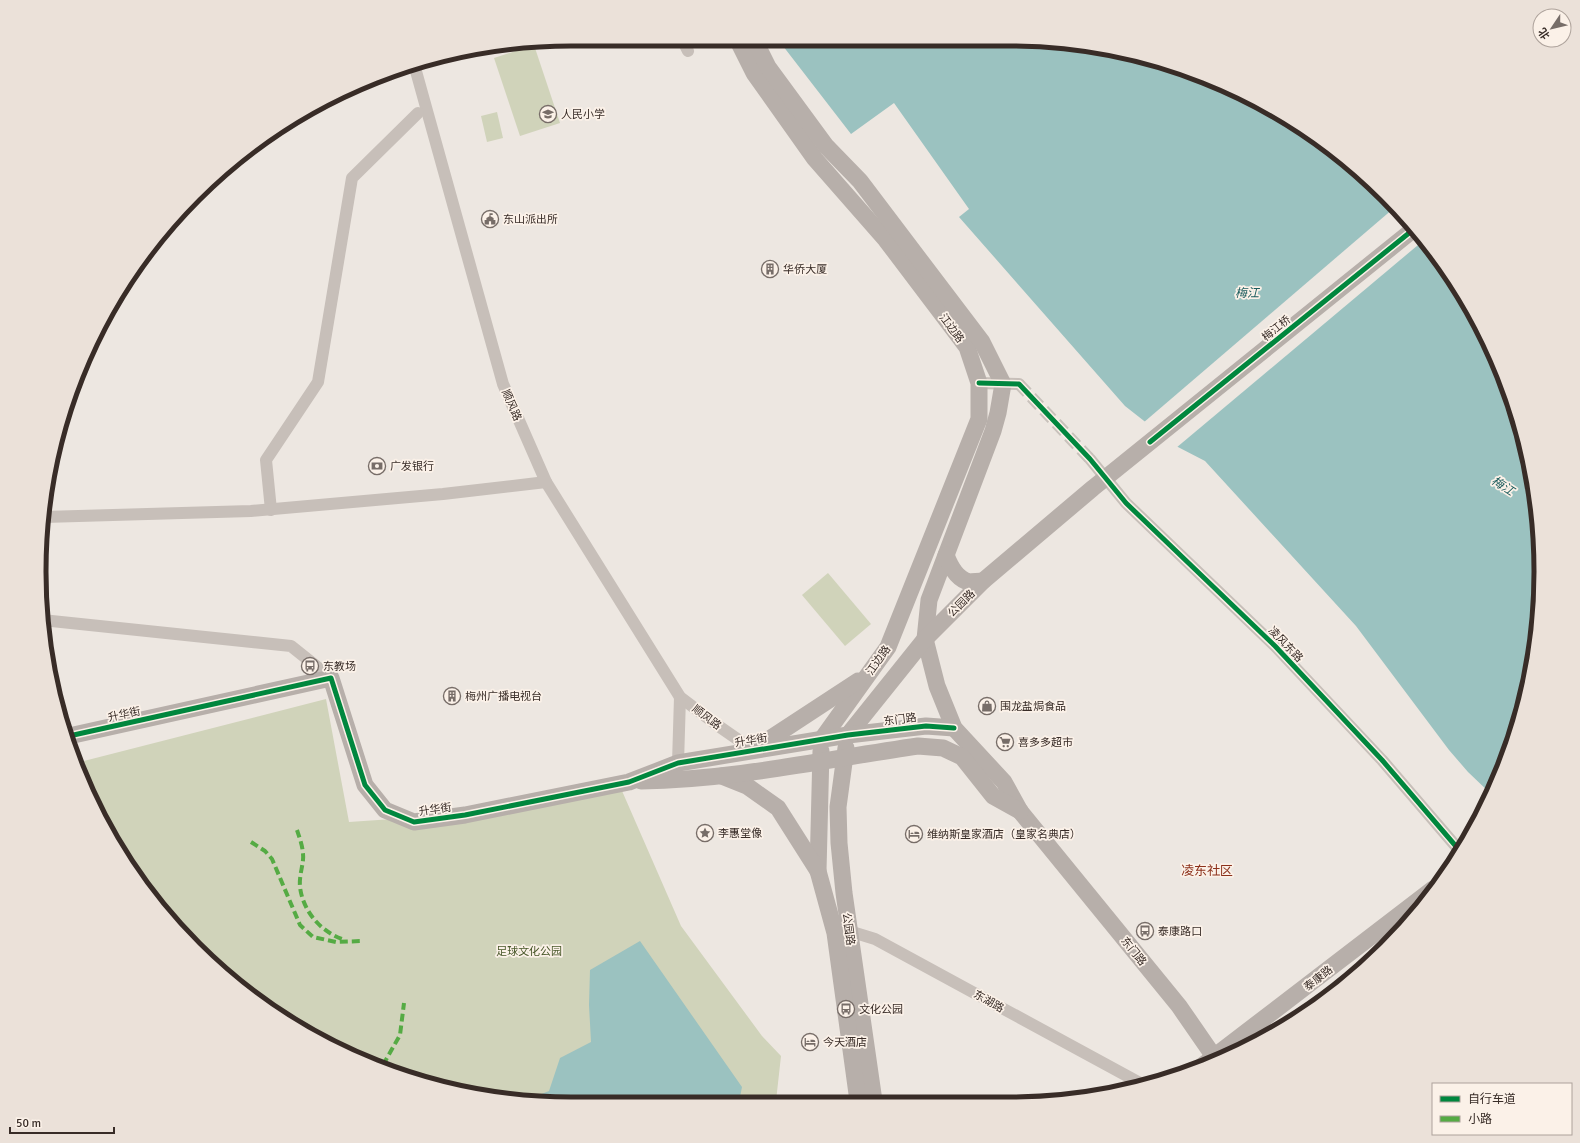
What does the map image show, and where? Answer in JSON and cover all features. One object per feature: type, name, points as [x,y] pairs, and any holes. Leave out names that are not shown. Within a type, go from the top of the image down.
[{"type":"street","points":[[686,46],[688,51]]},
{"type":"street","name":"江边路","points":[[740,46],[754,73],[815,159],[886,240],[967,347],[979,383],[979,419],[888,647],[822,739]]},
{"type":"street","name":"江边路","points":[[758,46],[768,67],[826,146],[860,181],[982,342],[1011,384]]},
{"type":"street","name":"顺风路","points":[[416,70],[503,384],[546,482],[680,697],[753,750]]},
{"type":"street","points":[[271,510],[266,460],[318,382],[352,178],[418,113]]},
{"type":"street","name":"梅江桥","points":[[1093,488],[1410,232]]},
{"type":"street","points":[[954,728],[937,686],[925,638],[929,600],[993,431],[998,413],[1011,384],[979,383]]},
{"type":"street","name":"凌风东路","points":[[1090,459],[1126,503],[1280,652],[1382,760],[1456,846]]},
{"type":"street","points":[[49,517],[271,510],[443,494],[546,482]]},
{"type":"street","name":"公园路","points":[[858,1097],[842,932],[838,807],[848,735],[925,638],[983,581],[1093,488]]},
{"type":"street","points":[[946,555],[951,568],[959,576],[969,582],[983,581]]},
{"type":"street","points":[[48,621],[291,646],[330,678]]},
{"type":"street","points":[[753,750],[867,675]]},
{"type":"street","name":"升华街","points":[[73,735],[330,678],[365,784],[385,810],[414,822],[465,815],[629,782],[678,763],[822,739]]},
{"type":"street","name":"顺风路","points":[[678,763],[680,697]]},
{"type":"street","name":"东门路","points":[[822,739],[926,726],[954,728],[1004,782],[1020,811],[1179,1006],[1209,1057]]},
{"type":"street","name":"公园路","points":[[822,739],[818,871],[842,932],[873,1097]]},
{"type":"street","name":"东门路","points":[[845,757],[918,746],[943,748],[962,757],[993,796],[1020,811]]},
{"type":"street","name":"升华街","points":[[629,782],[683,781],[845,757]]},
{"type":"street","points":[[722,776],[747,786],[778,808],[818,871]]},
{"type":"street","name":"泰康路","points":[[1225,1050],[1417,902]]},
{"type":"street","name":"东湖路","points":[[842,932],[875,939],[1136,1081]]},
{"type":"green space","points":[[535,47],[560,123],[520,136],[494,58],[524,48]]},
{"type":"green space","points":[[497,112],[503,138],[487,142],[481,116]]},
{"type":"green space","points":[[828,573],[871,624],[845,646],[802,595]]},
{"type":"green space","name":"足球文化公园","points":[[326,699],[349,822],[451,815],[619,784],[681,926],[762,1036],[781,1056],[776,1097],[572,1097],[503,1093],[435,1079],[370,1057],[339,1043],[309,1027],[252,988],[225,967],[176,918],[135,863],[116,834],[100,804],[82,762]]},
{"type":"water","name":"梅江","points":[[783,46],[1008,46],[1077,50],[1145,64],[1210,86],[1241,100],[1271,116],[1328,155],[1355,176],[1380,200],[1404,225],[1425,252],[1464,309],[1494,370],[1516,435],[1524,469],[1530,503],[1533,537],[1534,572],[1530,640],[1516,708],[1506,740],[1486,790],[1468,772],[1449,750],[1356,626],[1205,461],[1176,446],[1125,406],[959,217],[969,209],[894,103],[851,134]]},
{"type":"water","points":[[640,941],[742,1087],[740,1097],[537,1096],[549,1091],[560,1058],[591,1042],[589,1005],[590,970]]},
{"type":"pier","points":[[1391,211],[1419,244],[1176,448],[1143,423]]},
{"type":"tunnel","points":[[1019,384],[1090,459]]},
{"type":"marked path","points":[[297,830],[303,852],[300,887],[305,905],[309,913],[321,927],[345,940]]},
{"type":"marked path","points":[[251,842],[265,851],[272,859],[300,925],[313,937],[336,942],[362,941]]},
{"type":"marked path","points":[[385,1062],[400,1035],[404,1003]]},
{"type":"cycle path","points":[[1150,442],[1410,232]]},
{"type":"cycle path","points":[[979,383],[1019,384],[1090,459],[1126,503],[1275,646],[1382,760],[1456,846]]},
{"type":"cycle path","points":[[73,735],[331,678],[365,785],[385,810],[414,822],[465,815],[629,782],[678,763],[848,735],[926,726],[954,728]]},
{"type":"place","name":"人民小学","points":[[548,114]]},
{"type":"place","name":"东山派出所","points":[[490,219]]},
{"type":"place","name":"华侨大厦","points":[[770,269]]},
{"type":"place","name":"广发银行","points":[[377,466]]},
{"type":"place","name":"东教场","points":[[310,666]]},
{"type":"place","name":"梅州广播电视台","points":[[452,696]]},
{"type":"place","name":"围龙盐焗食品","points":[[987,706]]},
{"type":"place","name":"喜多多超市","points":[[1005,742]]},
{"type":"place","name":"李惠堂像","points":[[705,833]]},
{"type":"place","name":"维纳斯皇家酒店（皇家名典店）","points":[[914,834]]},
{"type":"place","name":"泰康路口","points":[[1145,931]]},
{"type":"place","name":"文化公园","points":[[846,1009]]},
{"type":"place","name":"今天酒店","points":[[810,1042]]},
{"type":"district","name":"凌东社区","points":[[1207,870]]}]
